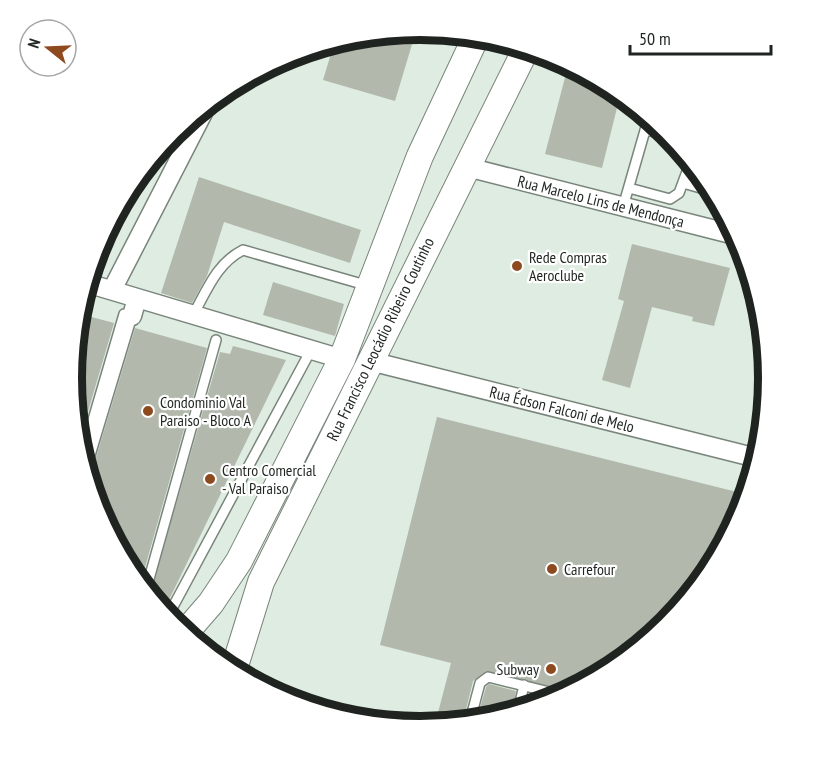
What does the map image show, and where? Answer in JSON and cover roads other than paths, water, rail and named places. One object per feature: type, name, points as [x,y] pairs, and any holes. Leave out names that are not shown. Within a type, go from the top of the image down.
[{"type":"main road","name":"Rua Francisco Leocádio Ribeiro Coutinho","points":[[190,627],[211,603],[239,561],[342,359],[420,156],[472,45]]},
{"type":"main road","name":"Rua Francisco Leocádio Ribeiro Coutinho","points":[[236,662],[261,582],[522,56]]},
{"type":"street","points":[[128,315],[126,294],[198,123]]},
{"type":"street","name":"Rua Marcelo Lins de Mendonça","points":[[466,167],[725,232]]},
{"type":"street","points":[[96,286],[193,315],[219,332],[311,350],[342,359]]},
{"type":"street","name":"Rua Édson Falconi de Melo","points":[[370,361],[749,456]]},
{"type":"lane","points":[[623,207],[646,127]]},
{"type":"lane","points":[[629,188],[670,199],[680,193],[687,172]]},
{"type":"lane","points":[[683,183],[698,187]]},
{"type":"lane","points":[[193,315],[216,273],[231,256],[243,250],[371,286]]},
{"type":"lane","points":[[87,440],[128,315]]},
{"type":"lane","points":[[90,453],[128,315]]},
{"type":"lane","points":[[149,580],[219,332]]},
{"type":"lane","points":[[172,608],[311,350]]},
{"type":"lane","points":[[472,713],[480,683],[488,677],[548,691]]},
{"type":"lane","points":[[520,701],[524,685]]},
{"type":"place","name":"Rede Compras Aeroclube","points":[[517,266]]},
{"type":"place","name":"Condominio Val Paraiso - Bloco A","points":[[148,411]]},
{"type":"place","name":"Centro Comercial - Val Paraiso","points":[[210,479]]},
{"type":"place","name":"Carrefour","points":[[552,569]]},
{"type":"place","name":"Subway","points":[[551,669]]}]
